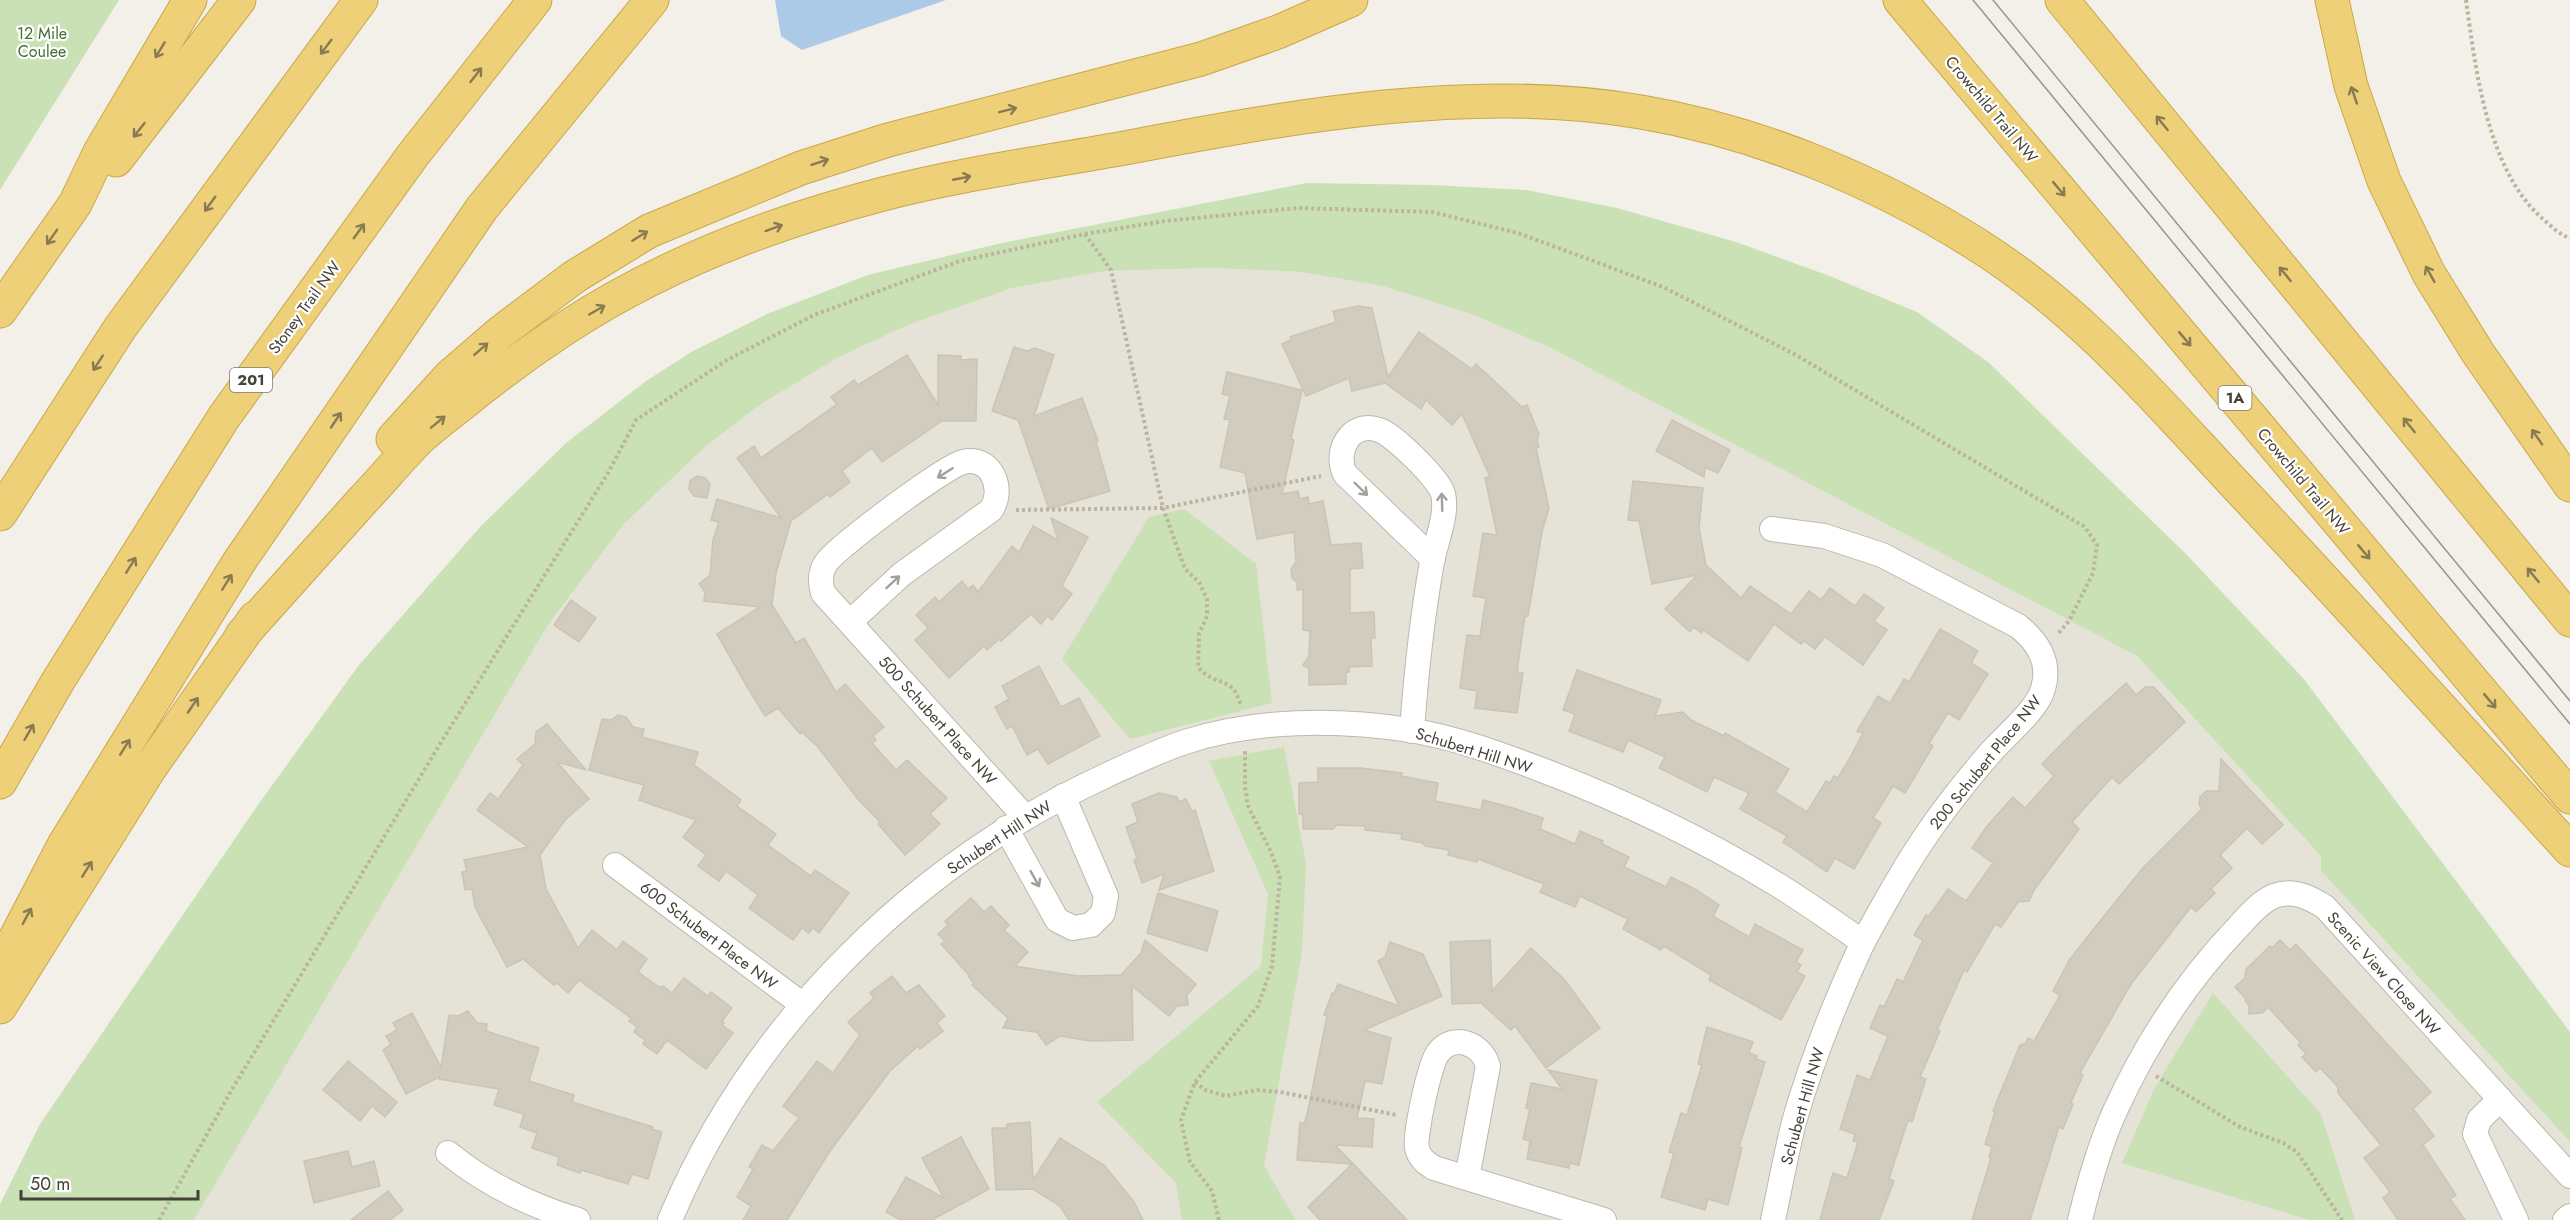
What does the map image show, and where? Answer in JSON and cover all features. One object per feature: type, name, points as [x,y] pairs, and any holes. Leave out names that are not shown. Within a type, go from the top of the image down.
[{"type":"highway","points":[[75,204],[100,152],[190,0]]},
{"type":"highway","points":[[0,312],[75,204],[114,163],[239,0]]},
{"type":"highway","points":[[0,514],[120,328],[362,0]]},
{"type":"highway","name":"Stoney Trail NW","points":[[0,782],[58,681],[224,417],[413,154],[535,0]]},
{"type":"highway","points":[[0,968],[64,845],[246,552],[482,208],[652,0]]},
{"type":"highway","points":[[0,1007],[150,768],[242,634],[402,427],[450,376],[501,332],[574,277],[649,231],[801,168],[888,140],[1201,59],[1278,32],[1351,0]]},
{"type":"highway","name":"Crowchild Trail NW","points":[[1900,0],[2570,796]]},
{"type":"highway","points":[[2062,0],[2570,620]]},
{"type":"highway","points":[[2332,0],[2351,86],[2380,171],[2429,274],[2478,353],[2570,485]]},
{"type":"highway","points":[[242,634],[423,435],[500,374],[568,326],[647,281],[715,249],[805,216],[888,193],[1210,132],[1366,110],[1464,101],[1571,104],[1642,112],[1728,133],[1834,169],[1906,203],[1976,244],[2036,284],[2099,339],[2282,534],[2570,850]]},
{"type":"street","points":[[1412,730],[1417,655],[1432,559],[1444,507],[1444,495],[1431,476],[1388,435],[1369,428],[1351,435],[1345,441],[1340,458],[1345,474],[1432,559]]},
{"type":"street","name":"500 Schubert Place NW","points":[[996,504],[998,485],[988,468],[970,461],[961,462],[914,492],[831,558],[821,574],[823,593],[850,622],[1016,823],[1057,920],[1074,928],[1091,925],[1103,913],[1106,896],[1063,796]]},
{"type":"street","points":[[850,622],[902,574],[991,510],[996,504]]},
{"type":"street","points":[[1772,529],[1824,536],[1882,555],[2018,626],[2033,638],[2042,652]]},
{"type":"street","name":"200 Schubert Place NW","points":[[1863,942],[1895,884],[1934,824],[1989,754],[2037,701],[2043,690],[2045,675],[2042,652]]},
{"type":"street","name":"Schubert Hill NW","points":[[670,1220],[696,1163],[733,1100],[803,1005],[863,940],[909,899],[1016,823],[1063,796],[1187,741],[1245,729],[1304,723],[1347,723],[1412,730],[1515,760],[1586,787],[1650,815],[1722,852],[1780,886],[1863,942],[1837,999],[1814,1059],[1789,1143],[1773,1220]]},
{"type":"street","name":"600 Schubert Place NW","points":[[615,865],[803,1005]]},
{"type":"street","name":"Scenic View Close NW","points":[[2080,1220],[2091,1176],[2114,1113],[2137,1067],[2165,1020],[2206,961],[2265,902],[2273,897],[2297,894],[2311,898],[2325,908],[2570,1176]]},
{"type":"street","points":[[1467,1178],[1489,1075],[1486,1058],[1481,1051],[1466,1042],[1457,1042],[1442,1048],[1432,1061],[1416,1141],[1423,1161],[1434,1168],[1604,1220]]},
{"type":"street","points":[[2500,1099],[2479,1120],[2475,1134],[2516,1220]]},
{"type":"street","points":[[448,1153],[487,1182],[517,1198],[578,1220]]},
{"type":"street","points":[[2565,1220],[2570,1216]]},
{"type":"path","points":[[2466,0],[2475,66],[2499,159],[2515,189],[2539,215],[2564,236],[2570,238]]},
{"type":"path","points":[[159,1220],[231,1091],[443,739],[602,483],[636,420],[727,360],[814,315],[960,261],[1085,234],[1165,221],[1298,208],[1432,212],[1518,232],[1663,287],[1796,355],[2085,527],[2097,545],[2093,573],[2068,621],[2042,652]]},
{"type":"path","points":[[1085,234],[1111,270],[1163,508],[1185,569],[1199,582],[1207,599],[1207,616],[1199,634],[1198,667],[1206,677],[1225,682],[1238,693],[1245,729],[1245,787],[1248,806],[1280,876],[1272,966],[1258,1006],[1195,1082],[1181,1120],[1190,1162],[1212,1191],[1219,1220]]},
{"type":"path","points":[[996,504],[1014,510],[1163,508],[1334,474],[1345,474]]},
{"type":"path","points":[[2137,1067],[2187,1094],[2240,1127],[2283,1143],[2296,1152],[2342,1220]]},
{"type":"path","points":[[1195,1082],[1205,1090],[1226,1096],[1257,1090],[1280,1092],[1420,1121]]},
{"type":"shaded area","points":[[1212,268],[1301,272],[1382,286],[1468,313],[1547,346],[2137,656],[2321,856],[2321,871],[2570,1142],[2570,1220],[194,1220],[548,625],[623,525],[705,447],[758,406],[839,357],[908,325],[1012,288],[1106,271]]},
{"type":"green space","name":"12 Mile Coulee","points":[[0,0],[119,0],[0,190]]},
{"type":"green space","points":[[1307,183],[1431,185],[1526,190],[1617,208],[1736,242],[1827,275],[1917,312],[1988,362],[2184,552],[2303,678],[2570,1032],[2570,1142],[2321,871],[2321,856],[2137,656],[1547,346],[1468,313],[1382,286],[1301,272],[1212,268],[1106,271],[1012,288],[908,325],[839,357],[758,406],[705,447],[623,525],[548,625],[194,1220],[0,1220],[0,1204],[40,1124],[260,802],[359,665],[481,526],[566,443],[646,381],[693,351],[767,314],[868,275],[1002,243]]},
{"type":"green space","points":[[1184,509],[1256,564],[1272,703],[1130,739],[1062,659],[1149,517]]},
{"type":"green space","points":[[1284,747],[1306,863],[1302,952],[1264,1166],[1296,1220],[1182,1220],[1176,1183],[1097,1102],[1261,966],[1268,894],[1209,761]]},
{"type":"green space","points":[[2213,993],[2321,1114],[2355,1220],[2309,1220],[2122,1163],[2155,1087]]},
{"type":"water","points":[[775,0],[946,0],[802,50],[781,36]]},
{"type":"building","points":[[1359,306],[1372,308],[1388,377],[1419,332],[1472,369],[1476,364],[1522,407],[1527,405],[1539,434],[1537,441],[1539,447],[1536,448],[1549,508],[1542,532],[1528,616],[1525,616],[1517,672],[1523,673],[1517,713],[1475,708],[1477,691],[1460,688],[1467,635],[1480,636],[1486,598],[1473,596],[1483,533],[1497,535],[1485,478],[1490,477],[1462,414],[1452,425],[1426,400],[1421,409],[1385,383],[1352,391],[1349,378],[1306,396],[1282,344],[1291,340],[1290,337],[1336,322],[1333,311]]},
{"type":"building","points":[[1014,347],[1027,351],[1035,348],[1054,355],[1034,416],[1082,398],[1098,441],[1096,442],[1110,491],[1049,509],[1018,420],[992,411]]},
{"type":"building","points":[[907,355],[938,405],[938,355],[961,356],[961,360],[977,359],[976,421],[942,421],[882,462],[872,448],[842,471],[850,482],[830,497],[828,494],[791,521],[776,573],[772,605],[796,643],[804,638],[836,692],[845,684],[884,727],[873,736],[876,740],[872,743],[896,770],[907,760],[947,798],[930,814],[940,824],[905,855],[818,747],[802,732],[800,734],[778,708],[765,716],[746,685],[717,634],[760,607],[704,601],[705,592],[699,584],[710,575],[713,540],[719,522],[711,520],[717,499],[781,518],[737,458],[754,446],[761,458],[837,404],[831,397],[854,380],[858,385]]},
{"type":"building","points":[[1227,372],[1302,390],[1282,494],[1298,491],[1300,499],[1308,497],[1309,504],[1323,501],[1331,545],[1361,543],[1363,568],[1350,569],[1350,613],[1374,612],[1375,638],[1371,638],[1372,666],[1349,667],[1349,672],[1346,672],[1346,684],[1309,685],[1309,669],[1303,665],[1309,656],[1310,631],[1303,630],[1303,589],[1297,590],[1297,582],[1292,578],[1291,569],[1296,562],[1294,532],[1257,539],[1245,473],[1220,467],[1230,420],[1224,419],[1230,396],[1222,394]]},
{"type":"building","points":[[1672,420],[1730,450],[1718,473],[1705,467],[1704,477],[1656,451]]},
{"type":"building","points":[[697,476],[705,478],[710,484],[707,498],[694,496],[689,489],[690,481]]},
{"type":"building","points":[[1633,481],[1703,488],[1699,528],[1706,565],[1741,598],[1750,586],[1791,614],[1809,591],[1821,600],[1830,588],[1855,606],[1864,594],[1884,608],[1874,621],[1887,630],[1863,665],[1825,637],[1815,649],[1804,641],[1801,644],[1774,624],[1748,661],[1703,630],[1701,633],[1694,627],[1690,632],[1665,609],[1697,575],[1652,584],[1639,521],[1628,520]]},
{"type":"building","points":[[1051,518],[1088,537],[1062,586],[1072,594],[1052,620],[1047,616],[1041,624],[1031,614],[1001,641],[999,639],[987,650],[984,646],[949,678],[915,640],[928,628],[916,615],[935,597],[939,602],[962,581],[968,589],[973,585],[978,592],[1012,546],[1019,552],[1033,526],[1058,540]]},
{"type":"building","points":[[571,600],[596,618],[579,642],[554,625]]},
{"type":"building","points":[[1940,629],[1978,651],[1971,663],[1988,674],[1959,720],[1948,713],[1929,743],[1933,746],[1905,793],[1893,786],[1873,818],[1881,823],[1854,869],[1835,858],[1827,872],[1783,842],[1787,836],[1740,809],[1749,793],[1714,777],[1707,792],[1659,768],[1665,757],[1628,740],[1623,752],[1569,731],[1575,714],[1563,710],[1577,670],[1661,700],[1655,716],[1683,712],[1691,720],[1724,736],[1725,733],[1789,769],[1775,792],[1807,812],[1826,781],[1830,783],[1834,776],[1838,778],[1863,733],[1857,731],[1878,696],[1890,703],[1904,679],[1909,682]]},
{"type":"building","points":[[1039,666],[1061,707],[1079,698],[1100,736],[1048,764],[1038,749],[1027,755],[1012,726],[1007,729],[995,707],[1009,699],[1002,686]]},
{"type":"building","points":[[2126,683],[2136,695],[2145,687],[2154,687],[2185,722],[2119,784],[2112,777],[2072,822],[2079,829],[2034,890],[2029,901],[2018,902],[2001,927],[1995,924],[1967,972],[1964,970],[1937,1030],[1940,1031],[1920,1077],[1926,1079],[1912,1122],[1908,1120],[1889,1179],[1894,1181],[1879,1220],[1820,1220],[1833,1173],[1847,1178],[1858,1142],[1853,1141],[1855,1134],[1840,1129],[1857,1075],[1870,1080],[1888,1036],[1870,1028],[1880,1005],[1884,1007],[1897,979],[1903,982],[1923,940],[1914,935],[1926,915],[1929,916],[1948,889],[1966,901],[1993,863],[1972,848],[1987,826],[2013,797],[2025,808],[2054,776],[2042,764]]},
{"type":"building","points":[[618,715],[626,717],[633,727],[644,729],[642,737],[698,752],[694,765],[741,800],[737,806],[776,834],[768,845],[811,876],[815,870],[849,893],[819,933],[813,928],[809,933],[802,928],[793,940],[749,908],[758,895],[726,871],[719,881],[698,866],[706,855],[683,837],[696,820],[639,800],[644,785],[589,770],[602,719],[611,720]]},
{"type":"building","points":[[547,724],[586,770],[557,762],[589,799],[565,820],[540,855],[546,889],[578,948],[592,930],[617,950],[623,941],[647,959],[638,972],[659,987],[663,986],[672,993],[684,978],[708,996],[711,992],[732,1008],[722,1021],[724,1023],[722,1025],[733,1033],[706,1069],[667,1040],[657,1054],[643,1044],[645,1040],[634,1032],[637,1027],[629,1021],[631,1018],[579,980],[568,993],[557,983],[554,985],[523,959],[507,967],[475,907],[472,889],[465,890],[462,872],[467,871],[464,860],[528,847],[477,810],[490,793],[498,799],[523,765],[517,759],[535,744],[536,732]]},
{"type":"building","points":[[2221,759],[2283,825],[2262,844],[2247,828],[2220,855],[2232,868],[2211,889],[2215,893],[2196,912],[2191,907],[2131,984],[2080,1073],[2083,1075],[2063,1129],[2059,1127],[2030,1220],[1972,1220],[1991,1158],[1989,1157],[1992,1147],[1985,1144],[1995,1112],[1993,1111],[2020,1045],[2026,1043],[2028,1038],[2034,1041],[2060,995],[2053,991],[2070,959],[2142,869],[2202,809],[2199,805],[2200,797],[2206,791],[2219,791]]},
{"type":"building","points":[[1318,768],[1360,768],[1402,773],[1401,776],[1438,783],[1435,801],[1481,810],[1483,800],[1513,808],[1543,818],[1540,829],[1575,844],[1580,831],[1603,841],[1602,844],[1629,857],[1624,867],[1666,887],[1671,877],[1695,889],[1719,905],[1713,916],[1749,937],[1755,924],[1803,950],[1796,962],[1801,965],[1797,972],[1805,976],[1781,1020],[1709,980],[1711,975],[1664,946],[1661,950],[1623,929],[1628,919],[1580,896],[1575,907],[1540,892],[1544,884],[1478,859],[1477,862],[1448,855],[1449,850],[1401,839],[1402,834],[1365,830],[1365,826],[1337,825],[1333,829],[1303,829],[1303,815],[1299,814],[1299,783],[1318,782]]},
{"type":"building","points":[[1159,793],[1177,797],[1179,802],[1186,799],[1192,811],[1195,810],[1214,871],[1159,890],[1164,874],[1142,883],[1134,860],[1137,858],[1126,827],[1138,822],[1132,804]]},
{"type":"building","points":[[1158,893],[1218,911],[1207,951],[1147,933]]},
{"type":"building","points":[[971,898],[984,912],[991,906],[1009,925],[1004,930],[1028,952],[1015,966],[1077,976],[1121,975],[1141,953],[1145,940],[1196,984],[1187,995],[1188,1005],[1177,1006],[1169,1016],[1132,986],[1133,1040],[1090,1041],[1060,1036],[1046,1045],[1037,1032],[1003,1028],[1008,1018],[972,985],[974,983],[969,975],[941,944],[945,941],[938,934],[948,925],[945,921]]},
{"type":"building","points":[[1490,940],[1492,991],[1531,948],[1564,979],[1600,1028],[1546,1068],[1515,1026],[1511,1030],[1481,1003],[1452,1004],[1450,942]]},
{"type":"building","points":[[2280,940],[2290,950],[2296,944],[2431,1092],[2413,1109],[2434,1136],[2423,1145],[2456,1195],[2450,1199],[2465,1220],[2398,1220],[2383,1198],[2390,1192],[2364,1158],[2381,1145],[2338,1093],[2338,1087],[2320,1068],[2316,1072],[2302,1057],[2306,1054],[2298,1045],[2300,1042],[2268,1007],[2262,1013],[2249,1014],[2246,999],[2235,987],[2245,978],[2246,969],[2270,946],[2272,948]]},
{"type":"building","points":[[1390,942],[1423,954],[1442,996],[1364,1030],[1391,1038],[1382,1084],[1365,1081],[1357,1118],[1374,1119],[1372,1147],[1335,1145],[1407,1220],[1320,1220],[1308,1207],[1352,1164],[1297,1160],[1300,1123],[1304,1123],[1307,1115],[1327,1016],[1324,1015],[1338,984],[1399,1006],[1378,961],[1385,957]]},
{"type":"building","points":[[892,976],[906,993],[919,985],[945,1016],[937,1023],[943,1031],[920,1049],[918,1046],[890,1071],[830,1151],[787,1220],[743,1220],[751,1206],[737,1197],[753,1169],[749,1167],[762,1145],[773,1151],[799,1118],[783,1106],[817,1061],[833,1073],[860,1035],[848,1022],[874,998],[870,993]]},
{"type":"building","points":[[468,1011],[477,1023],[487,1024],[486,1031],[539,1048],[529,1081],[574,1095],[572,1102],[653,1127],[652,1129],[662,1132],[648,1179],[632,1174],[628,1184],[557,1165],[559,1157],[532,1148],[537,1133],[520,1127],[524,1114],[494,1105],[499,1089],[439,1079],[439,1077],[406,1094],[383,1050],[391,1044],[386,1036],[397,1030],[393,1023],[412,1013],[441,1067],[449,1015],[458,1016]]},
{"type":"building","points":[[1707,1027],[1753,1042],[1749,1053],[1765,1062],[1739,1147],[1742,1148],[1728,1205],[1708,1199],[1705,1210],[1661,1197],[1674,1153],[1669,1152],[1681,1113],[1687,1115],[1702,1065],[1698,1064]]},
{"type":"building","points":[[348,1061],[397,1102],[385,1117],[372,1106],[360,1121],[323,1090]]},
{"type":"building","points":[[1548,1070],[1597,1080],[1579,1165],[1570,1163],[1569,1168],[1527,1159],[1530,1141],[1523,1139],[1530,1109],[1526,1108],[1531,1083],[1562,1089]]},
{"type":"building","points":[[1030,1122],[1033,1180],[1060,1138],[1104,1165],[1134,1202],[1143,1220],[1069,1220],[1060,1206],[1033,1189],[996,1190],[992,1128],[1007,1128],[1007,1124]]},
{"type":"building","points":[[961,1137],[989,1189],[932,1220],[901,1220],[886,1212],[906,1177],[944,1198],[922,1158]]},
{"type":"building","points":[[348,1151],[352,1167],[374,1161],[380,1186],[314,1203],[304,1161]]},
{"type":"building","points":[[388,1191],[403,1210],[390,1220],[351,1220]]},
{"type":"tram line","points":[[1973,0],[2570,724]]},
{"type":"tram line","points":[[1993,0],[2570,701]]}]
